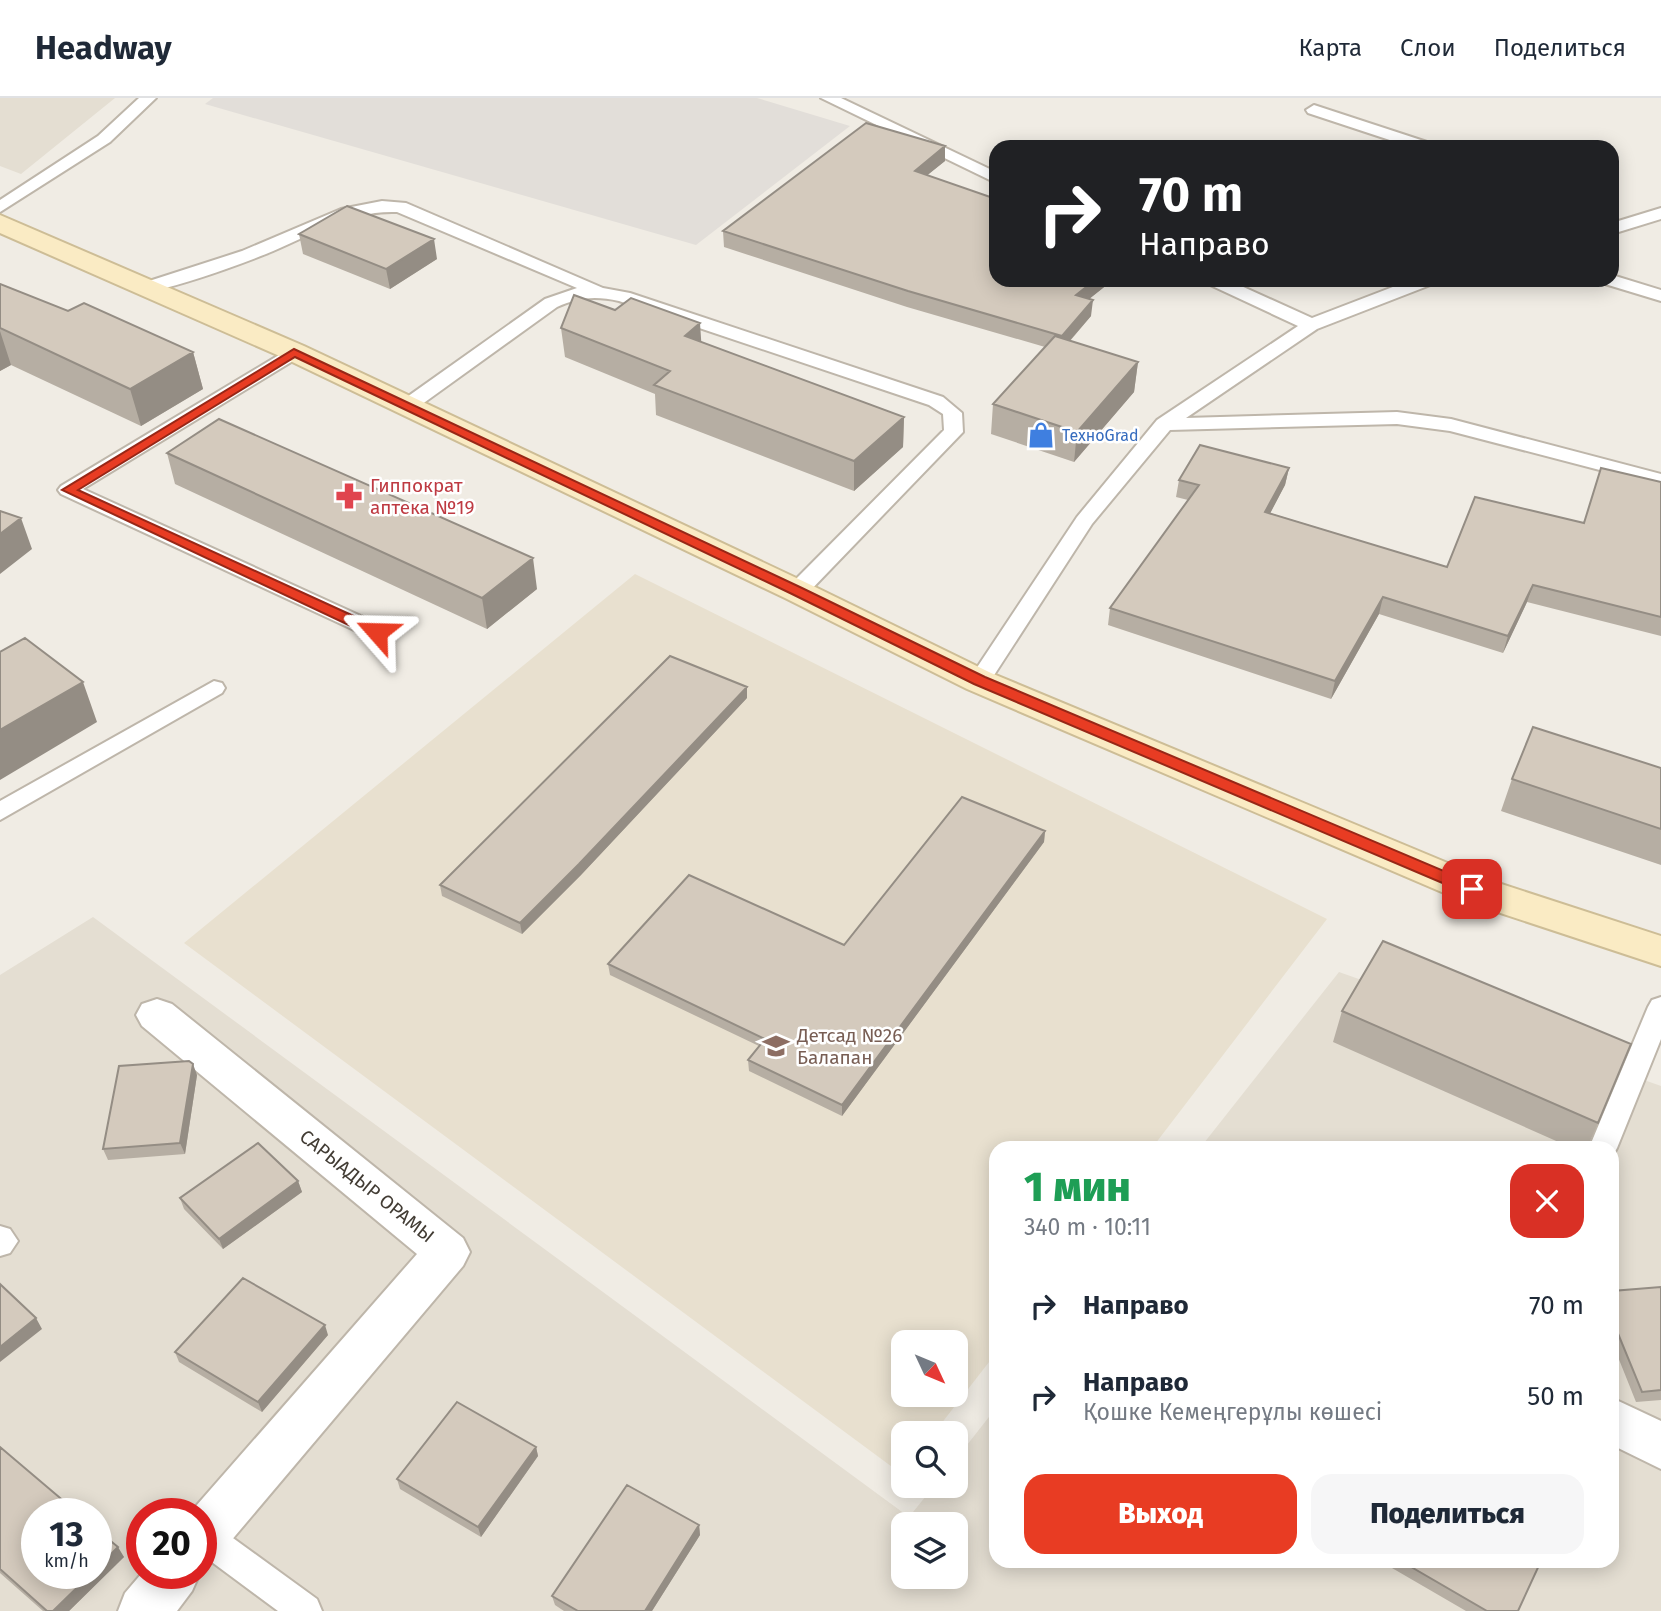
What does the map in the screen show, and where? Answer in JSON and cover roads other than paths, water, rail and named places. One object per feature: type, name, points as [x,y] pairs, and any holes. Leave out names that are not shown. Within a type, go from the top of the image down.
[{"type":"street","points":[[0,223],[294,352],[797,591],[979,681],[1472,889],[1661,951]]},
{"type":"street","name":"САРЫАДЫР ОРАМЫ","points":[[157,1015],[447,1252],[217,1521]]},
{"type":"street","points":[[1619,1424],[1661,1446]]},
{"type":"street","name":"САРЫАДЫР ОРАМЫ","points":[[144,1611],[161,1589]]},
{"type":"lane","points":[[0,207],[103,139],[148,98]]},
{"type":"lane","points":[[829,98],[989,175]]},
{"type":"lane","points":[[1314,110],[1406,140]]},
{"type":"lane","points":[[149,287],[261,249],[359,207],[400,207],[598,290],[936,401],[954,411],[957,418],[953,432],[797,591]]},
{"type":"lane","points":[[1619,210],[1653,221]]},
{"type":"lane","points":[[1619,228],[1653,221],[1661,213]]},
{"type":"lane","points":[[1619,283],[1661,296]]},
{"type":"lane","points":[[1229,287],[1311,325]]},
{"type":"lane","points":[[979,681],[1084,521],[1164,425],[1311,325],[1409,287]]},
{"type":"lane","points":[[407,406],[551,303],[572,293],[598,290]]},
{"type":"lane","points":[[294,352],[68,490],[377,632]]},
{"type":"lane","points":[[1164,425],[1397,418],[1451,425],[1661,480]]},
{"type":"lane","points":[[0,812],[214,688]]},
{"type":"lane","points":[[1606,1141],[1661,1007]]},
{"type":"lane","points":[[0,1238],[3,1241],[0,1244]]},
{"type":"lane","points":[[217,1562],[305,1611]]},
{"type":"place","name":"ТехноGrad","points":[[1041,435]]},
{"type":"place","name":"Гиппократ аптека №19","points":[[349,496]]},
{"type":"place","name":"Детсад №26 Балапан","points":[[776,1046]]}]
